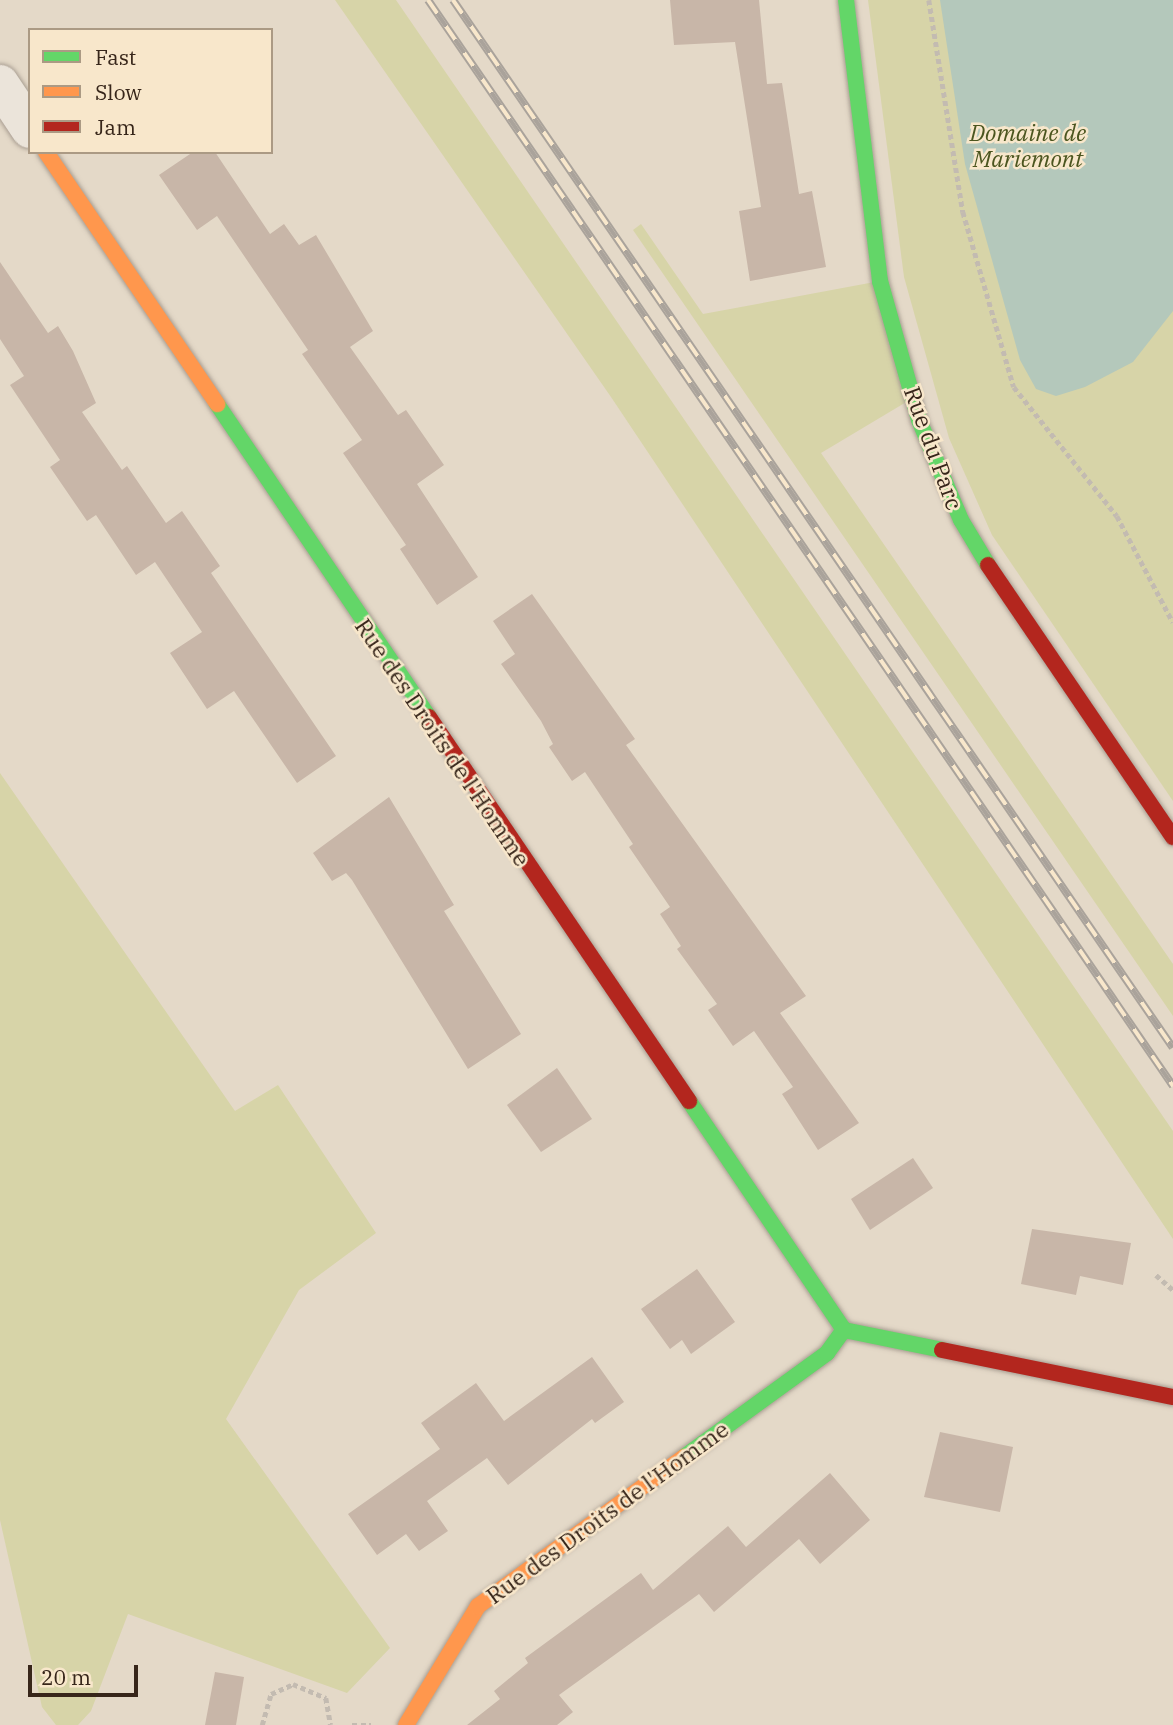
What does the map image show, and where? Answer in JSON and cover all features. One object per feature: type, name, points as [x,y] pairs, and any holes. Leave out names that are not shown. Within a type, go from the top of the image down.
[{"type":"street","name":"Rue du Parc","points":[[846,0],[880,281],[919,419],[961,520],[991,570],[1173,837]]},
{"type":"street","points":[[0,84],[28,125]]},
{"type":"street","name":"Rue des Droits de l'Homme","points":[[47,154],[844,1330],[827,1353],[478,1606],[406,1725]]},
{"type":"street","points":[[844,1330],[1173,1397]]},
{"type":"path","points":[[929,0],[963,212],[1014,387],[1117,516],[1173,622]]},
{"type":"path","points":[[1156,1275],[1173,1290]]},
{"type":"path","points":[[262,1725],[271,1694],[293,1684],[326,1698],[331,1725]]},
{"type":"path","points":[[352,1725],[379,1725]]},
{"type":"green space","points":[[335,0],[396,0],[1173,1131],[1173,1239],[611,397]]},
{"type":"green space","name":"Domaine de Mariemont","points":[[868,0],[1173,0],[1173,801],[992,535],[949,438],[904,277]]},
{"type":"green space","points":[[641,224],[703,314],[880,281],[913,398],[821,453],[1173,964],[1173,1016],[633,230]]},
{"type":"green space","points":[[0,773],[235,1111],[278,1085],[376,1233],[299,1290],[226,1419],[390,1648],[347,1693],[128,1614],[91,1711],[78,1725],[56,1725],[42,1707],[0,1520]]},
{"type":"shaded area","points":[[940,0],[1173,0],[1173,311],[1133,362],[1085,387],[1056,396],[1036,389],[1020,360],[965,164]]},
{"type":"building","points":[[670,0],[759,0],[767,84],[782,83],[799,194],[812,191],[826,267],[750,281],[739,211],[761,207],[735,42],[674,45]]},
{"type":"building","points":[[190,154],[216,154],[270,234],[284,224],[299,245],[316,235],[373,331],[350,347],[398,415],[406,410],[444,465],[417,484],[478,577],[437,605],[400,549],[406,545],[343,453],[362,440],[302,354],[308,350],[217,216],[197,230],[159,175]]},
{"type":"building","points":[[0,262],[48,333],[58,326],[73,351],[96,403],[82,412],[122,470],[127,466],[166,523],[182,511],[220,566],[211,573],[336,756],[297,783],[234,691],[207,709],[170,653],[202,632],[155,562],[136,575],[96,515],[87,521],[50,467],[60,460],[10,385],[24,376],[0,339]]},
{"type":"building","points":[[532,594],[635,739],[626,745],[806,996],[780,1013],[859,1123],[818,1150],[782,1094],[793,1087],[754,1031],[733,1046],[708,1010],[717,1004],[677,949],[681,946],[660,914],[670,907],[629,847],[633,844],[585,772],[572,781],[549,747],[553,744],[541,721],[501,664],[515,654],[493,621]]},
{"type":"building","points":[[389,797],[454,905],[444,911],[521,1034],[468,1069],[352,880],[346,873],[332,881],[313,853]]},
{"type":"building","points":[[557,1068],[592,1119],[541,1152],[507,1105]]},
{"type":"building","points":[[913,1158],[933,1188],[870,1230],[851,1199]]},
{"type":"building","points":[[1032,1229],[1131,1243],[1123,1285],[1080,1276],[1076,1295],[1021,1284]]},
{"type":"building","points":[[697,1269],[735,1322],[691,1354],[682,1340],[670,1349],[641,1309]]},
{"type":"building","points":[[592,1357],[624,1402],[595,1423],[592,1419],[508,1485],[487,1458],[427,1501],[448,1531],[419,1551],[406,1534],[377,1555],[348,1514],[440,1449],[421,1423],[476,1383],[504,1421]]},
{"type":"building","points":[[940,1432],[1013,1447],[1000,1512],[924,1497]]},
{"type":"building","points":[[830,1473],[870,1520],[820,1564],[799,1539],[714,1612],[699,1594],[559,1695],[573,1712],[557,1725],[467,1725],[500,1699],[494,1691],[528,1663],[525,1658],[641,1573],[653,1590],[728,1526],[746,1547]]},
{"type":"building","points":[[215,1672],[244,1677],[236,1725],[205,1725]]},
{"type":"railway","points":[[428,0],[1173,1086]]},
{"type":"railway","points":[[453,0],[1173,1048]]},
{"type":"traffic: fast","points":[[846,0],[880,281],[919,420],[961,520],[988,565]]},
{"type":"traffic: fast","points":[[217,404],[429,717]]},
{"type":"traffic: fast","points":[[689,1101],[844,1330],[942,1350]]},
{"type":"traffic: fast","points":[[684,1457],[827,1353],[844,1330]]},
{"type":"traffic: slow","points":[[47,154],[217,404]]},
{"type":"traffic: slow","points":[[406,1725],[478,1606],[684,1457]]},
{"type":"traffic: jam","points":[[988,565],[1173,837]]},
{"type":"traffic: jam","points":[[429,717],[689,1101]]},
{"type":"traffic: jam","points":[[942,1350],[1173,1397]]}]
